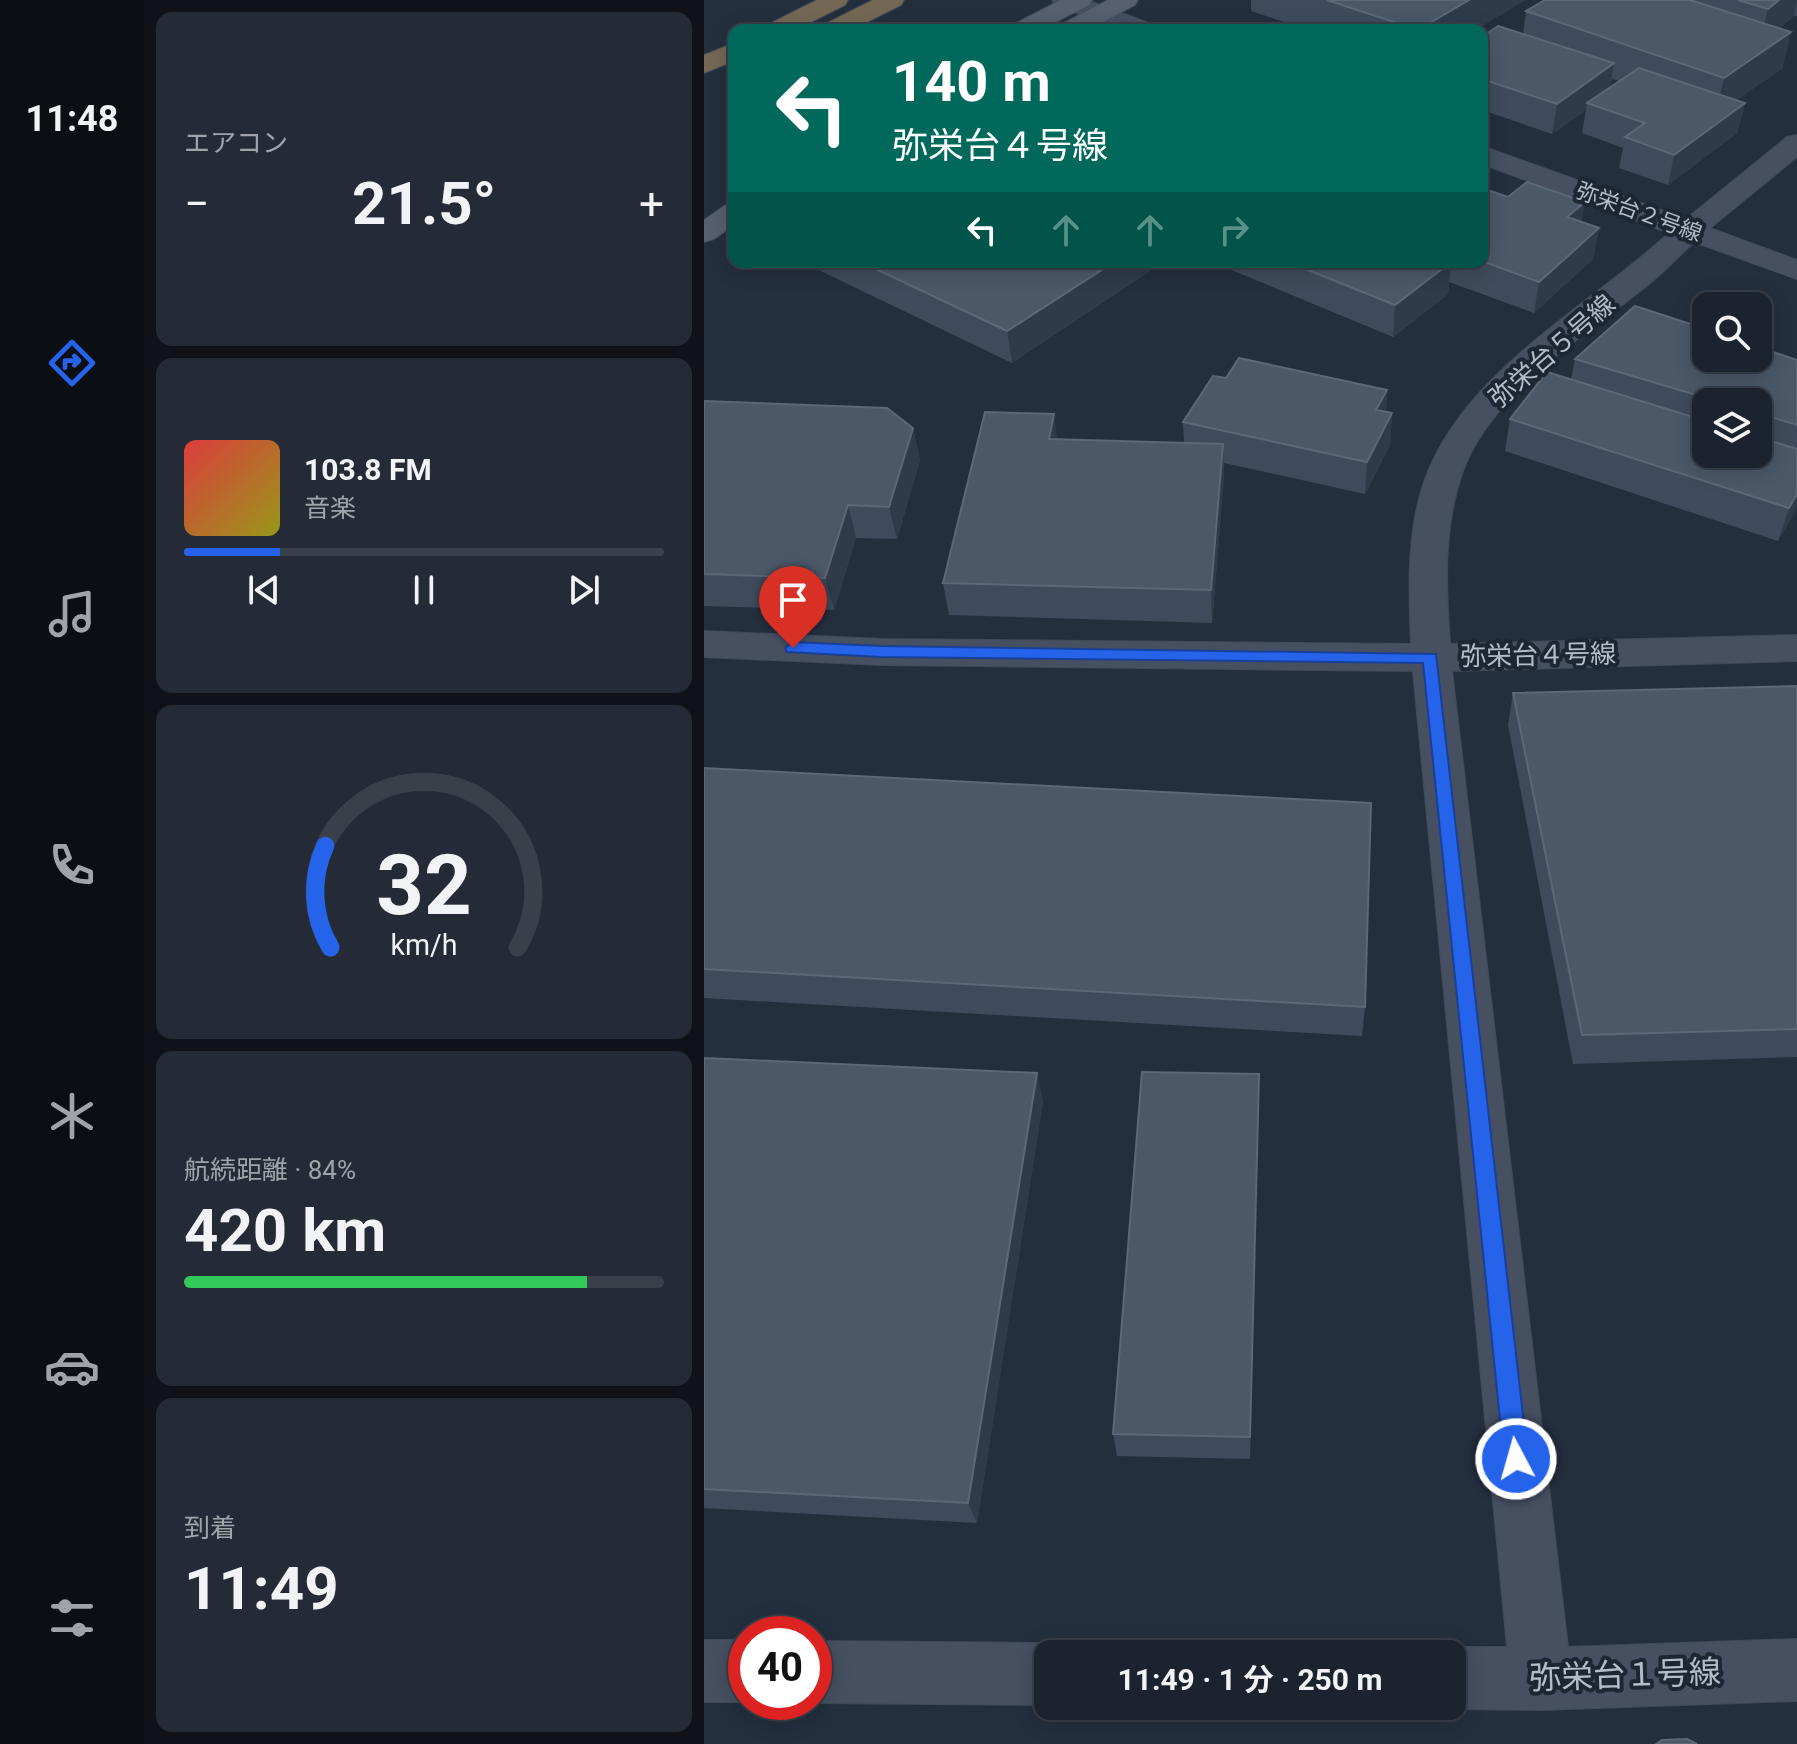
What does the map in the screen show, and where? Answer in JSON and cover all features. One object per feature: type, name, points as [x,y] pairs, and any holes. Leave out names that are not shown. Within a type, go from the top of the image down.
[{"type":"highway","points":[[788,24],[836,0]]},
{"type":"highway","points":[[844,24],[892,0]]},
{"type":"highway","points":[[717,77],[728,60]]},
{"type":"main road","points":[[1034,24],[1079,4],[1126,0]]},
{"type":"main road","points":[[1071,24],[1079,4]]},
{"type":"main road","points":[[704,204],[728,190]]},
{"type":"main road","points":[[704,233],[728,216]]},
{"type":"street","points":[[1079,4],[1130,24]]},
{"type":"street","name":"弥栄台５号線","points":[[1541,1679],[1431,658],[1428,602],[1434,505],[1455,449],[1492,401],[1533,361],[1797,143]]},
{"type":"street","name":"弥栄台２号線","points":[[1488,156],[1797,270]]},
{"type":"street","name":"弥栄台４号線","points":[[704,644],[881,652],[1431,658],[1797,648]]},
{"type":"street","name":"弥栄台１号線","points":[[1466,1678],[1541,1679],[1797,1670]]},
{"type":"street","points":[[704,1671],[728,1671]]},
{"type":"street","points":[[832,1672],[1034,1674]]},
{"type":"building","points":[[1327,0],[1469,0],[1428,24],[1400,24]]},
{"type":"building","points":[[1545,0],[1690,0],[1791,32],[1724,78],[1526,11]]},
{"type":"building","points":[[1738,0],[1779,0],[1768,9]]},
{"type":"building","points":[[1498,26],[1614,63],[1557,104],[1488,81],[1488,33]]},
{"type":"building","points":[[1639,68],[1745,103],[1674,155],[1625,137],[1645,123],[1587,103]]},
{"type":"building","points":[[1527,182],[1585,202],[1567,217],[1599,228],[1539,282],[1488,263],[1488,190],[1508,197]]},
{"type":"building","points":[[874,268],[1105,268],[1007,331]]},
{"type":"building","points":[[1303,268],[1443,268],[1395,305]]},
{"type":"building","points":[[1635,306],[1692,324],[1692,372],[1772,372],[1772,352],[1797,360],[1797,425],[1772,417],[1772,388],[1692,388],[1692,394],[1575,359]]},
{"type":"building","points":[[1239,358],[1387,390],[1376,410],[1392,413],[1367,462],[1183,422],[1213,376],[1226,378]]},
{"type":"building","points":[[1547,372],[1692,417],[1692,468],[1772,468],[1772,441],[1797,449],[1797,494],[1789,508],[1510,419]]},
{"type":"building","points":[[704,401],[887,408],[913,428],[889,507],[848,505],[825,578],[704,574]]},
{"type":"building","points":[[985,412],[1054,414],[1049,439],[1223,444],[1211,590],[943,583]]},
{"type":"building","points":[[1797,686],[1797,1029],[1582,1035],[1513,693]]},
{"type":"building","points":[[704,768],[1371,803],[1365,1007],[704,969]]},
{"type":"building","points":[[704,1058],[1037,1073],[968,1503],[704,1489]]},
{"type":"building","points":[[1142,1072],[1259,1074],[1250,1437],[1113,1434]]},
{"type":"building","points":[[1687,1739],[1697,1744],[1656,1744],[1662,1740]]},
{"type":"route","points":[[793,648],[881,652],[1431,658],[1516,1459]]}]
